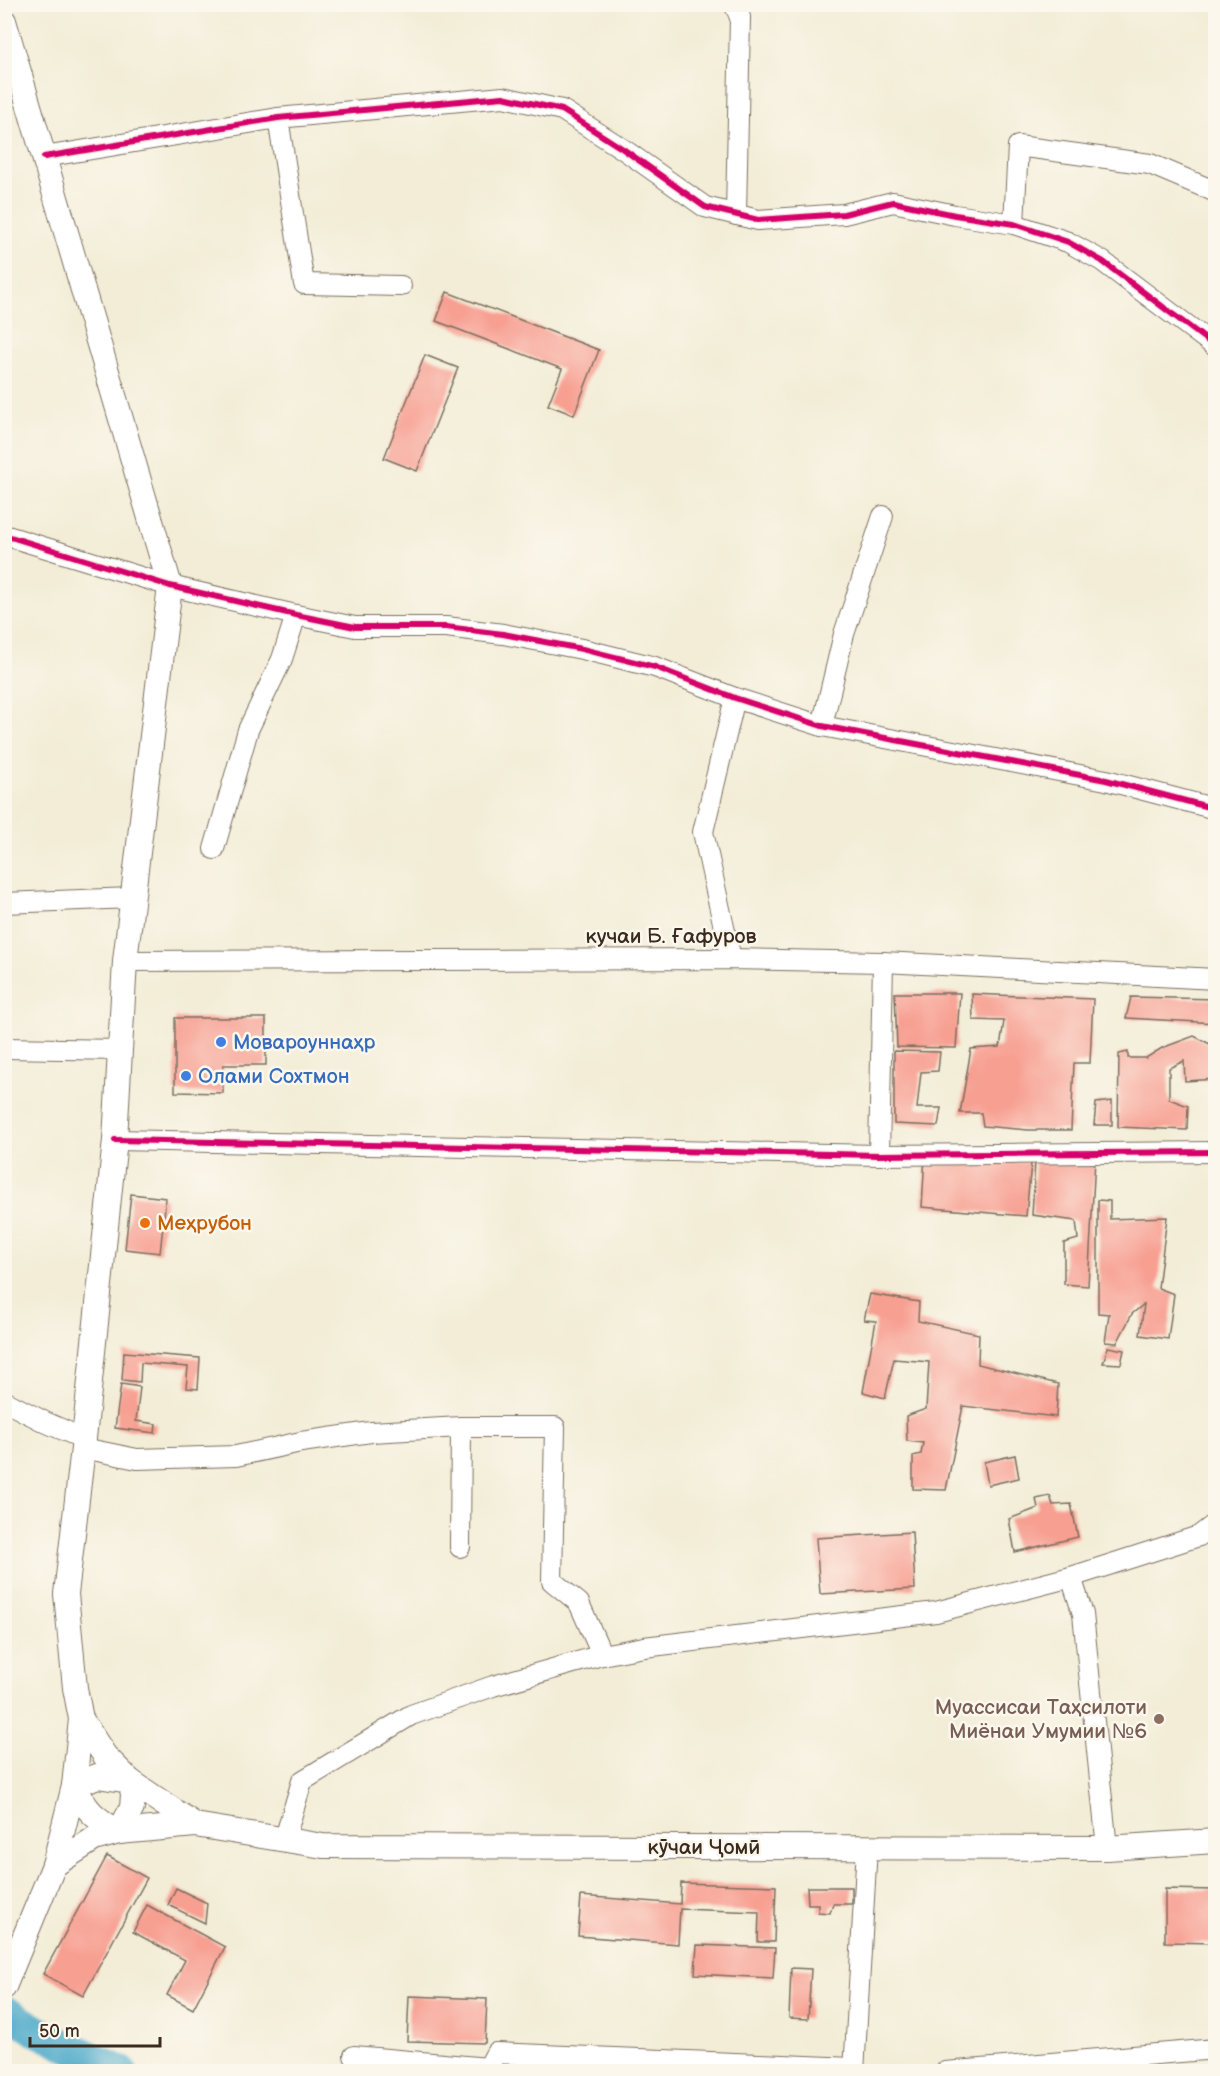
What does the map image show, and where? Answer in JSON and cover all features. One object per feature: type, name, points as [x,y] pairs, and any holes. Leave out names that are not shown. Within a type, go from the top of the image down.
[{"type":"main road","points":[[4,21],[170,586],[125,961],[115,1140],[66,1594],[74,1678],[81,1719],[74,1786],[54,1865],[4,1987]]},
{"type":"main road","points":[[74,1786],[85,1807],[99,1821],[119,1832],[132,1808],[133,1794],[130,1781],[105,1756],[81,1719]]},
{"type":"main road","name":"кӯчаи Ҷомӣ","points":[[74,1786],[97,1776],[130,1781],[195,1825]]},
{"type":"main road","name":"кӯчаи Ҷомӣ","points":[[54,1865],[94,1839],[119,1832],[195,1825],[323,1846],[1107,1848],[1215,1841]]},
{"type":"street","points":[[734,4],[740,16],[736,214]]},
{"type":"street","points":[[44,157],[278,118],[503,97],[562,110],[623,149],[705,207],[758,220],[844,214],[892,202],[1014,224],[1068,242],[1102,261],[1215,347]]},
{"type":"street","points":[[278,118],[304,284],[400,286]]},
{"type":"street","points":[[1014,224],[1018,146],[1150,164],[1215,192]]},
{"type":"street","points":[[822,726],[844,634],[884,516]]},
{"type":"street","points":[[4,535],[170,586],[355,627],[446,627],[526,638],[582,649],[655,668],[735,698],[822,726],[1106,780],[1215,809]]},
{"type":"street","points":[[214,849],[248,730],[282,659],[296,615]]},
{"type":"street","points":[[731,959],[703,832],[735,698]]},
{"type":"street","points":[[4,903],[132,898]]},
{"type":"street","name":"кучаи Б. Ғафуров","points":[[125,961],[731,959],[883,962],[1215,979]]},
{"type":"street","points":[[879,1155],[883,962]]},
{"type":"street","points":[[4,1048],[120,1050]]},
{"type":"street","points":[[115,1140],[879,1155],[1215,1152]]},
{"type":"street","points":[[4,1401],[84,1443],[136,1459],[236,1456],[301,1442],[371,1432],[555,1427],[552,1581],[579,1603],[602,1656]]},
{"type":"street","points":[[460,1547],[461,1428]]},
{"type":"street","points":[[284,1840],[302,1781],[411,1715],[493,1686],[644,1647],[936,1612],[1071,1576],[1199,1536],[1215,1523]]},
{"type":"street","points":[[1071,1576],[1083,1614],[1107,1848]]},
{"type":"street","points":[[354,2056],[488,2068],[496,2053],[853,2070],[867,1847]]},
{"type":"street","points":[[945,2072],[1215,2049]]},
{"type":"building","points":[[447,292],[599,350],[574,415],[548,405],[562,369],[436,321]]},
{"type":"building","points":[[425,355],[458,368],[417,471],[384,458]]},
{"type":"building","points":[[895,993],[960,993],[956,1048],[897,1047]]},
{"type":"building","points":[[972,994],[1093,999],[1090,1063],[1074,1063],[1071,1130],[1028,1130],[983,1126],[981,1113],[960,1113],[971,1049],[1000,1047],[1004,1021],[973,1020]]},
{"type":"building","points":[[1131,997],[1216,999],[1216,1023],[1126,1018]]},
{"type":"building","name":"Мовароуннаҳр","points":[[175,1018],[266,1018],[266,1065],[223,1065],[223,1093],[175,1092]]},
{"type":"building","points":[[1194,1036],[1216,1047],[1216,1079],[1185,1081],[1184,1061],[1169,1068],[1169,1099],[1188,1106],[1187,1130],[1118,1127],[1119,1054],[1128,1052],[1128,1058],[1146,1058],[1162,1048]]},
{"type":"building","points":[[894,1051],[940,1052],[938,1071],[921,1072],[917,1108],[941,1108],[938,1126],[894,1124]]},
{"type":"building","points":[[1112,1101],[1112,1125],[1094,1125],[1096,1103]]},
{"type":"building","points":[[925,1155],[1031,1163],[1026,1216],[922,1207]]},
{"type":"building","points":[[1095,1159],[1088,1286],[1064,1284],[1064,1243],[1078,1239],[1076,1221],[1032,1215],[1035,1161]]},
{"type":"building","name":"Меҳрубон","points":[[131,1194],[166,1198],[160,1253],[125,1249]]},
{"type":"building","points":[[1098,1200],[1110,1201],[1110,1219],[1167,1217],[1158,1288],[1174,1294],[1168,1339],[1140,1335],[1144,1304],[1132,1314],[1117,1343],[1105,1342],[1109,1314],[1098,1313]]},
{"type":"building","points":[[870,1294],[919,1302],[918,1321],[979,1334],[978,1364],[1058,1384],[1056,1417],[963,1406],[946,1490],[913,1489],[913,1456],[921,1454],[923,1443],[907,1441],[906,1416],[926,1409],[929,1362],[894,1359],[885,1398],[863,1392],[876,1321],[864,1320]]},
{"type":"building","points":[[1108,1347],[1124,1350],[1121,1364],[1103,1363]]},
{"type":"building","points":[[124,1352],[200,1358],[198,1389],[186,1388],[188,1367],[141,1363],[140,1382],[122,1380]]},
{"type":"building","points":[[121,1384],[140,1387],[136,1421],[156,1424],[155,1433],[115,1428]]},
{"type":"building","points":[[1015,1455],[1019,1478],[988,1485],[984,1462]]},
{"type":"building","points":[[1050,1496],[1053,1505],[1071,1504],[1078,1537],[1015,1552],[1009,1519],[1038,1508],[1036,1499]]},
{"type":"building","points":[[912,1532],[915,1589],[820,1594],[816,1538]]},
{"type":"building","points":[[107,1856],[147,1878],[83,1996],[43,1974]]},
{"type":"building","points":[[681,1883],[776,1886],[774,1942],[758,1942],[759,1912],[680,1909],[678,1944],[578,1936],[581,1896],[680,1904]]},
{"type":"building","points":[[807,1887],[852,1887],[852,1904],[833,1904],[830,1913],[818,1912],[818,1904],[808,1904]]},
{"type":"building","points":[[176,1888],[207,1903],[205,1923],[168,1905]]},
{"type":"building","points":[[1165,1889],[1216,1890],[1216,1943],[1165,1942]]},
{"type":"building","points":[[147,1905],[225,1947],[193,2009],[167,1995],[185,1960],[133,1932]]},
{"type":"building","points":[[697,1945],[775,1948],[773,1978],[695,1974]]},
{"type":"building","points":[[791,1968],[811,1969],[808,2019],[789,2018]]},
{"type":"building","points":[[409,1996],[487,1999],[485,2043],[407,2041]]},
{"type":"waterway","points":[[4,2011],[39,2032],[122,2072]]},
{"type":"cycle path","points":[[44,157],[278,118],[503,97],[562,110],[623,149],[705,207],[758,220],[844,214],[893,202],[1014,224],[1068,242],[1102,261],[1216,347]]},
{"type":"cycle path","points":[[4,535],[170,586],[355,627],[446,627],[503,634],[582,649],[655,667],[735,698],[822,726],[1106,780],[1216,809]]},
{"type":"cycle path","points":[[115,1140],[879,1155],[1216,1152]]},
{"type":"place","name":"Мовароуннаҳр","points":[[221,1042]]},
{"type":"place","name":"Олами Сохтмон","points":[[186,1076]]},
{"type":"place","name":"Меҳрубон","points":[[145,1223]]},
{"type":"place","name":"Муассисаи Таҳсилоти Миёнаи Умумии №6","points":[[1159,1719]]}]
